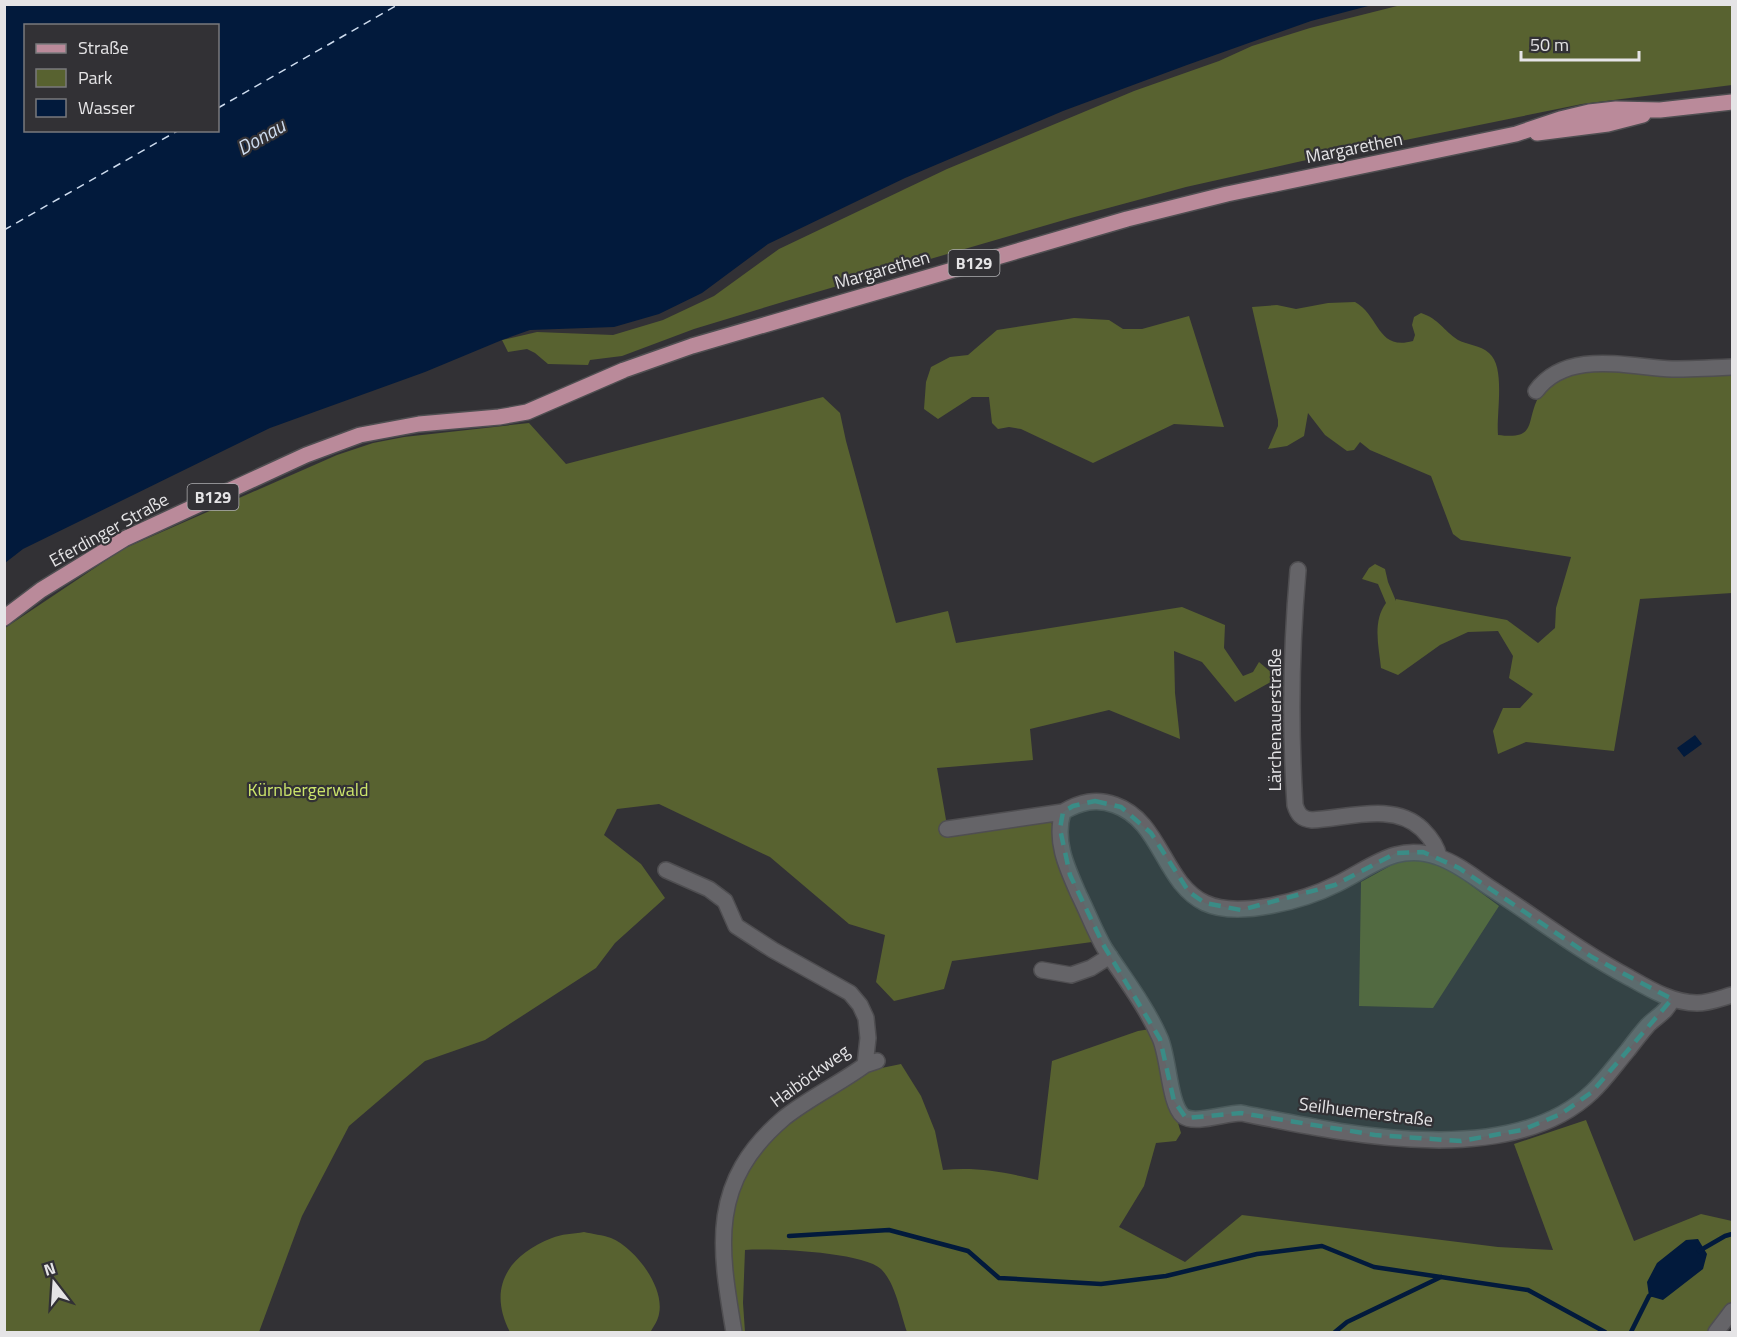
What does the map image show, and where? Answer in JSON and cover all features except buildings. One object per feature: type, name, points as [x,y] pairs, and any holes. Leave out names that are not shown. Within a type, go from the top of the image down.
[{"type":"main road","name":"Margarethen","points":[[442,421],[499,417],[527,412],[624,370],[692,346],[1167,208],[1516,134],[1608,124],[1660,110],[1732,102]]},
{"type":"main road","name":"Eferdinger Straße","points":[[4,618],[42,590],[124,539],[306,455],[375,431],[442,421]]},
{"type":"street","points":[[1536,391],[1546,380],[1557,373],[1582,364],[1674,369],[1732,367]]},
{"type":"street","name":"Lärchenauerstraße","points":[[1298,570],[1294,613],[1293,719],[1295,805],[1298,814],[1312,820],[1390,813],[1407,817],[1427,833],[1439,857]]},
{"type":"street","name":"Lärchenauerstraße","points":[[1063,812],[1083,803],[1095,801],[1106,801],[1121,807],[1139,819],[1151,833],[1189,892],[1205,903],[1223,909],[1242,910],[1262,907],[1312,894],[1335,885],[1396,853],[1412,851],[1439,857],[1592,957],[1643,986],[1672,999],[1701,1003],[1732,995]]},
{"type":"street","points":[[947,829],[1063,812]]},
{"type":"street","name":"Seilhuemerstraße","points":[[1063,812],[1060,829],[1066,866],[1098,936],[1139,999],[1161,1039],[1167,1056],[1174,1101],[1178,1111],[1186,1118],[1195,1120],[1229,1113],[1241,1113],[1313,1127],[1433,1140],[1461,1141],[1522,1130],[1561,1114],[1592,1092],[1649,1025],[1664,1012],[1672,999]]},
{"type":"street","name":"Haiböckweg","points":[[666,870],[709,889],[725,901],[736,926],[849,993],[860,1005],[866,1018],[871,1063],[786,1117],[757,1144],[733,1182],[722,1235],[724,1275],[734,1332]]},
{"type":"street","points":[[1042,970],[1064,975],[1080,973],[1110,956]]},
{"type":"street","points":[[1716,1332],[1732,1311]]},
{"type":"highlighted area","points":[[1095,801],[1121,807],[1151,833],[1189,892],[1205,903],[1241,910],[1335,885],[1396,853],[1423,852],[1459,868],[1592,957],[1672,999],[1592,1092],[1561,1114],[1522,1130],[1461,1141],[1375,1135],[1241,1113],[1186,1118],[1174,1101],[1160,1039],[1104,946],[1070,875],[1060,829],[1063,812],[1073,806]]},
{"type":"green space","points":[[1401,5],[1732,5],[1732,85],[1582,104],[1186,187],[786,301],[694,329],[622,356],[590,360],[588,365],[548,364],[527,349],[508,352],[502,340],[537,332],[613,335],[663,320],[714,296],[779,249],[947,169],[1134,91],[1219,61],[1252,46],[1310,28]]},
{"type":"green space","points":[[1355,302],[1370,315],[1385,337],[1392,341],[1401,343],[1413,341],[1414,317],[1421,313],[1437,322],[1458,340],[1482,348],[1489,353],[1494,360],[1499,380],[1498,435],[1511,436],[1525,432],[1541,393],[1568,373],[1618,370],[1732,372],[1732,593],[1640,599],[1614,751],[1526,742],[1498,754],[1493,731],[1503,708],[1520,708],[1533,694],[1509,678],[1513,656],[1498,631],[1468,632],[1440,645],[1398,675],[1381,668],[1378,626],[1386,603],[1378,584],[1362,579],[1369,568],[1375,564],[1385,569],[1396,601],[1396,599],[1507,620],[1538,643],[1555,628],[1556,608],[1571,557],[1461,540],[1453,534],[1431,476],[1370,450],[1360,442],[1354,450],[1347,451],[1325,435],[1308,413],[1304,436],[1287,446],[1268,449],[1278,426],[1278,420],[1252,307],[1277,305],[1296,309],[1328,303]]},
{"type":"green space","points":[[1189,316],[1224,427],[1174,424],[1093,463],[1021,429],[1009,427],[998,429],[992,423],[989,397],[972,397],[938,419],[924,409],[926,382],[931,367],[950,357],[968,355],[997,330],[1074,318],[1109,320],[1123,329],[1142,329]]},
{"type":"green space","name":"Kürnbergerwald","points":[[823,397],[840,413],[896,623],[948,611],[956,643],[1182,607],[1225,625],[1224,648],[1243,676],[1253,672],[1259,662],[1278,678],[1235,702],[1202,662],[1174,651],[1175,693],[1180,739],[1109,710],[1030,729],[1033,760],[937,768],[949,837],[1050,820],[1054,828],[1058,863],[1092,942],[952,961],[944,989],[894,1001],[876,982],[885,935],[849,924],[770,857],[659,804],[617,809],[604,835],[641,864],[665,898],[615,943],[596,968],[485,1040],[425,1061],[349,1126],[302,1216],[259,1332],[5,1332],[5,628],[123,549],[337,455],[373,443],[404,437],[529,423],[566,464]]},
{"type":"green space","points":[[1417,858],[1445,866],[1499,906],[1433,1008],[1359,1006],[1361,882],[1399,861]]},
{"type":"green space","points":[[1150,1029],[1181,1133],[1176,1141],[1156,1143],[1144,1186],[1119,1227],[1185,1262],[1242,1215],[1498,1247],[1553,1250],[1514,1144],[1586,1120],[1634,1241],[1701,1214],[1732,1221],[1732,1303],[1709,1332],[907,1332],[890,1282],[881,1269],[871,1263],[816,1252],[745,1250],[743,1303],[745,1332],[739,1332],[726,1257],[736,1189],[770,1135],[867,1071],[901,1064],[921,1096],[935,1131],[943,1170],[990,1171],[1038,1180],[1052,1061],[1138,1031]]},
{"type":"green space","points":[[584,1232],[608,1237],[620,1243],[638,1259],[646,1270],[653,1281],[660,1303],[656,1323],[651,1331],[510,1332],[503,1316],[501,1301],[502,1287],[513,1264],[537,1245],[552,1238]]},
{"type":"water","name":"Donau","points":[[5,4],[1372,4],[1311,21],[1063,111],[905,178],[768,244],[702,293],[659,314],[614,327],[530,330],[502,340],[425,372],[270,428],[23,549],[5,563]]},
{"type":"water","points":[[1695,735],[1702,744],[1684,757],[1677,748]]},
{"type":"water","points":[[1698,1239],[1707,1254],[1703,1269],[1663,1300],[1649,1296],[1647,1282],[1657,1263],[1686,1240]]},
{"type":"waterway","points":[[789,1236],[889,1230],[968,1251],[999,1278],[1101,1284],[1166,1276],[1257,1254],[1322,1246],[1374,1267],[1528,1290],[1605,1332]]},
{"type":"waterway","points":[[1699,1251],[1732,1234]]},
{"type":"waterway","points":[[1335,1332],[1347,1322],[1441,1277]]},
{"type":"waterway","points":[[1631,1332],[1649,1296],[1653,1293]]},
{"type":"ferry route","points":[[219,107],[399,4]]},
{"type":"ferry route","points":[[4,230],[176,132]]}]
